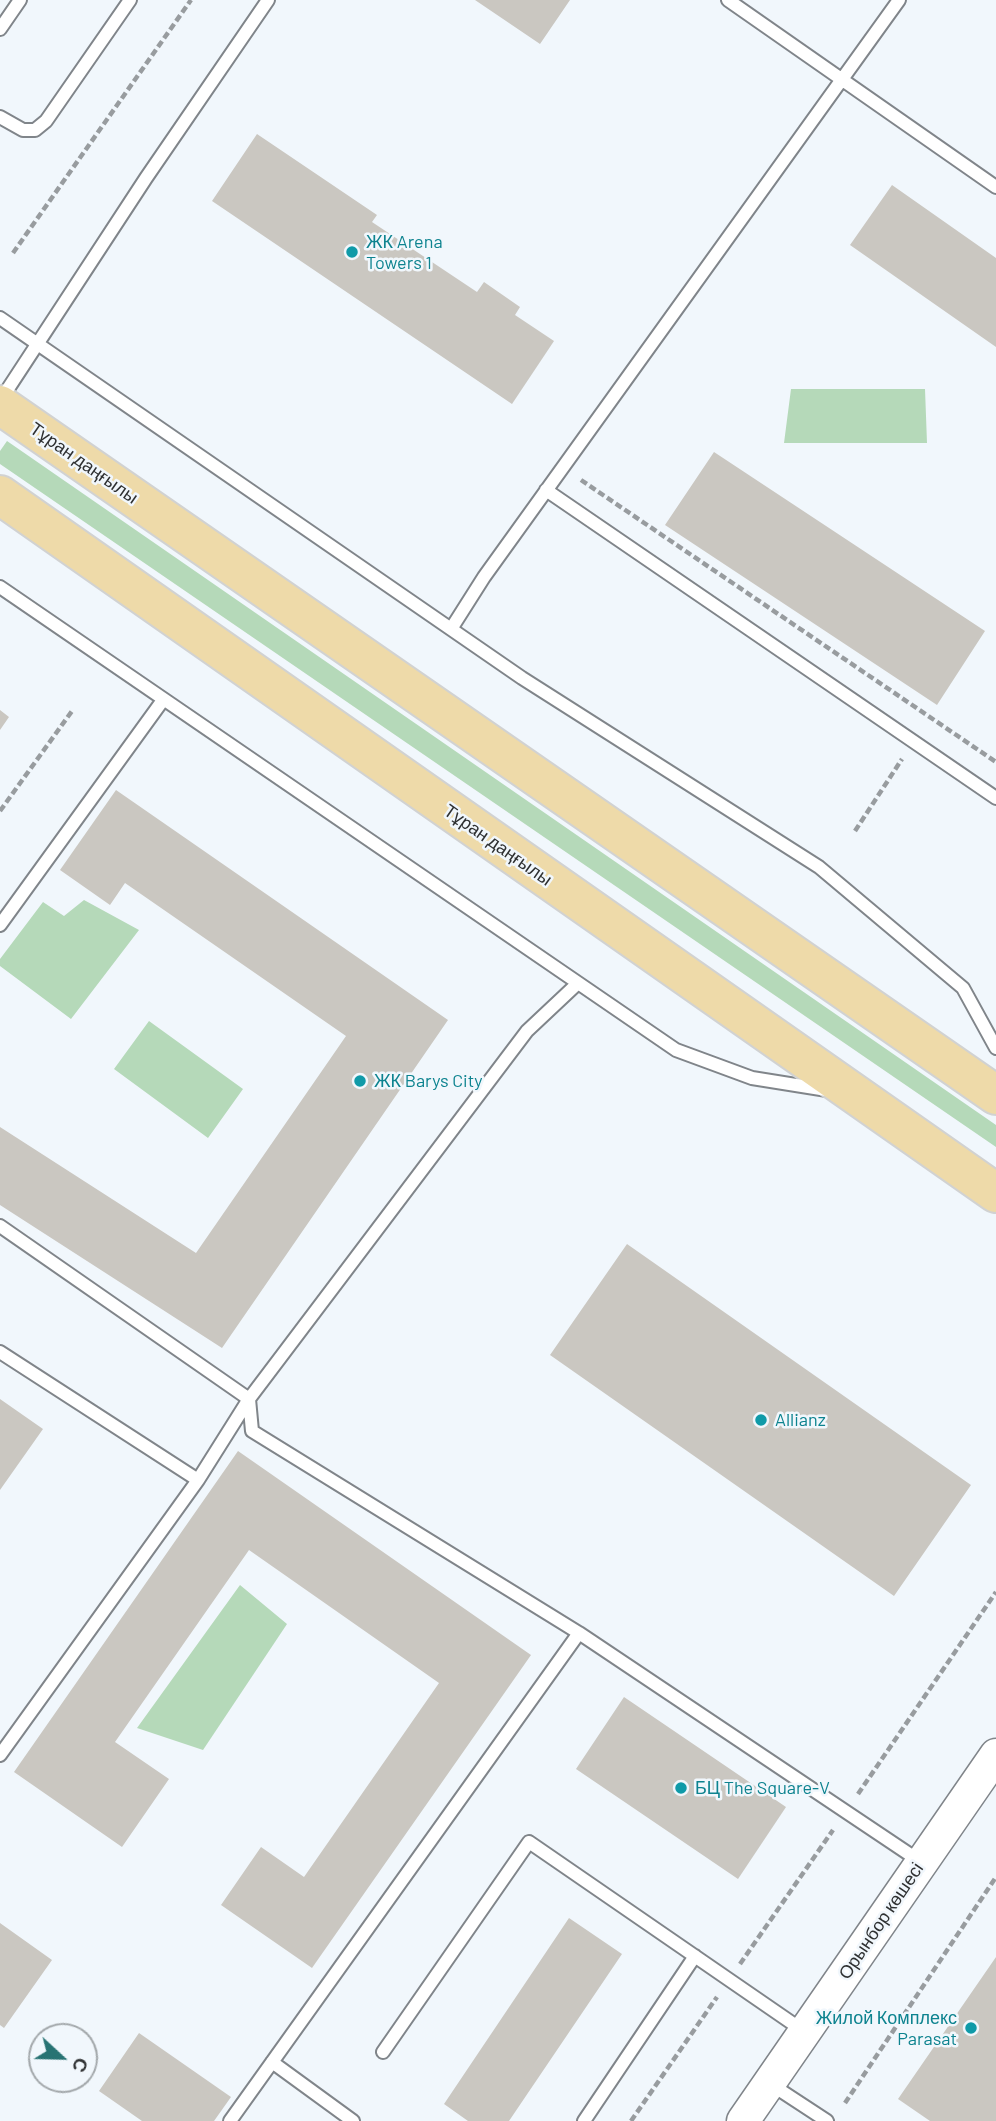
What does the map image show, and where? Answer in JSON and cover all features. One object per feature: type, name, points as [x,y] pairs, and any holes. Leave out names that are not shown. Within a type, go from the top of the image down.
[{"type":"main road","name":"Тұран даңғылы","points":[[0,403],[996,1095]]},
{"type":"main road","name":"Тұран даңғылы","points":[[0,495],[992,1194]]},
{"type":"street","name":"Орынбор көшесі","points":[[753,2118],[769,2083],[996,1755]]},
{"type":"lane","points":[[0,29],[20,0]]},
{"type":"lane","points":[[0,117],[23,130],[35,130],[46,121],[130,0]]},
{"type":"lane","points":[[0,403],[146,178],[268,0]]},
{"type":"lane","points":[[728,0],[996,187]]},
{"type":"lane","points":[[451,629],[546,490],[900,0]]},
{"type":"lane","points":[[0,318],[533,685],[820,867],[963,988],[996,1048]]},
{"type":"lane","points":[[546,490],[996,798]]},
{"type":"lane","points":[[0,587],[676,1050],[752,1078],[853,1094]]},
{"type":"lane","points":[[0,925],[163,700]]},
{"type":"lane","points":[[0,1755],[198,1480],[249,1399],[527,1031],[577,984]]},
{"type":"lane","points":[[0,1226],[249,1399],[252,1431],[579,1633],[921,1862]]},
{"type":"lane","points":[[0,1352],[198,1480]]},
{"type":"lane","points":[[230,2121],[579,1633]]},
{"type":"lane","points":[[383,2052],[529,1842],[805,2032]]},
{"type":"lane","points":[[584,2121],[695,1956]]},
{"type":"lane","points":[[272,2062],[353,2121]]},
{"type":"lane","points":[[769,2083],[827,2121]]},
{"type":"path","points":[[13,253],[191,0]]},
{"type":"path","points":[[563,467],[996,762]]},
{"type":"path","points":[[0,811],[72,711]]},
{"type":"path","points":[[855,831],[929,717]]},
{"type":"path","points":[[631,2121],[996,1592]]},
{"type":"path","points":[[845,2103],[996,1877]]},
{"type":"green space","points":[[791,389],[925,389],[927,443],[784,443]]},
{"type":"green space","points":[[7,441],[996,1125],[996,1147],[0,464],[0,451]]},
{"type":"green space","points":[[84,900],[139,930],[71,1019],[0,966],[0,959],[43,902],[64,916]]},
{"type":"green space","points":[[149,1021],[243,1089],[208,1138],[114,1069]]},
{"type":"green space","points":[[240,1585],[287,1624],[203,1750],[137,1728]]},
{"type":"building","points":[[475,0],[570,0],[540,44]]},
{"type":"building","name":"ЖК Arena Towers 1","points":[[257,134],[377,215],[372,222],[477,292],[484,282],[520,307],[515,315],[554,341],[512,404],[212,201]]},
{"type":"building","points":[[892,185],[996,258],[996,347],[850,245]]},
{"type":"building","points":[[714,452],[985,631],[937,705],[665,525]]},
{"type":"building","points":[[0,710],[9,717],[0,730]]},
{"type":"building","name":"ЖК Barys City","points":[[116,790],[448,1020],[222,1348],[0,1205],[0,1127],[196,1253],[346,1036],[125,883],[110,905],[60,870]]},
{"type":"building","name":"Allianz","points":[[627,1244],[971,1485],[894,1596],[550,1355]]},
{"type":"building","points":[[0,1399],[43,1429],[0,1490]]},
{"type":"building","points":[[238,1451],[531,1655],[312,1968],[221,1905],[261,1847],[304,1877],[439,1683],[249,1550],[115,1742],[169,1779],[122,1847],[14,1772]]},
{"type":"building","name":"БЦ The Square-V","points":[[624,1697],[786,1807],[738,1879],[576,1769]]},
{"type":"building","points":[[569,1918],[622,1954],[509,2121],[468,2121],[444,2104]]},
{"type":"building","points":[[0,1923],[52,1960],[4,2028],[0,2025]]},
{"type":"building","name":"Жилой Комплекс Parasat","points":[[996,1957],[996,2121],[930,2121],[898,2099]]},
{"type":"building","points":[[139,2033],[231,2097],[214,2121],[142,2121],[99,2091]]},
{"type":"place","name":"ЖК Arena Towers 1","points":[[352,252]]},
{"type":"place","name":"ЖК Barys City","points":[[360,1081]]},
{"type":"place","name":"Allianz","points":[[761,1420]]},
{"type":"place","name":"БЦ The Square-V","points":[[681,1788]]},
{"type":"place","name":"Жилой Комплекс Parasat","points":[[971,2028]]}]
